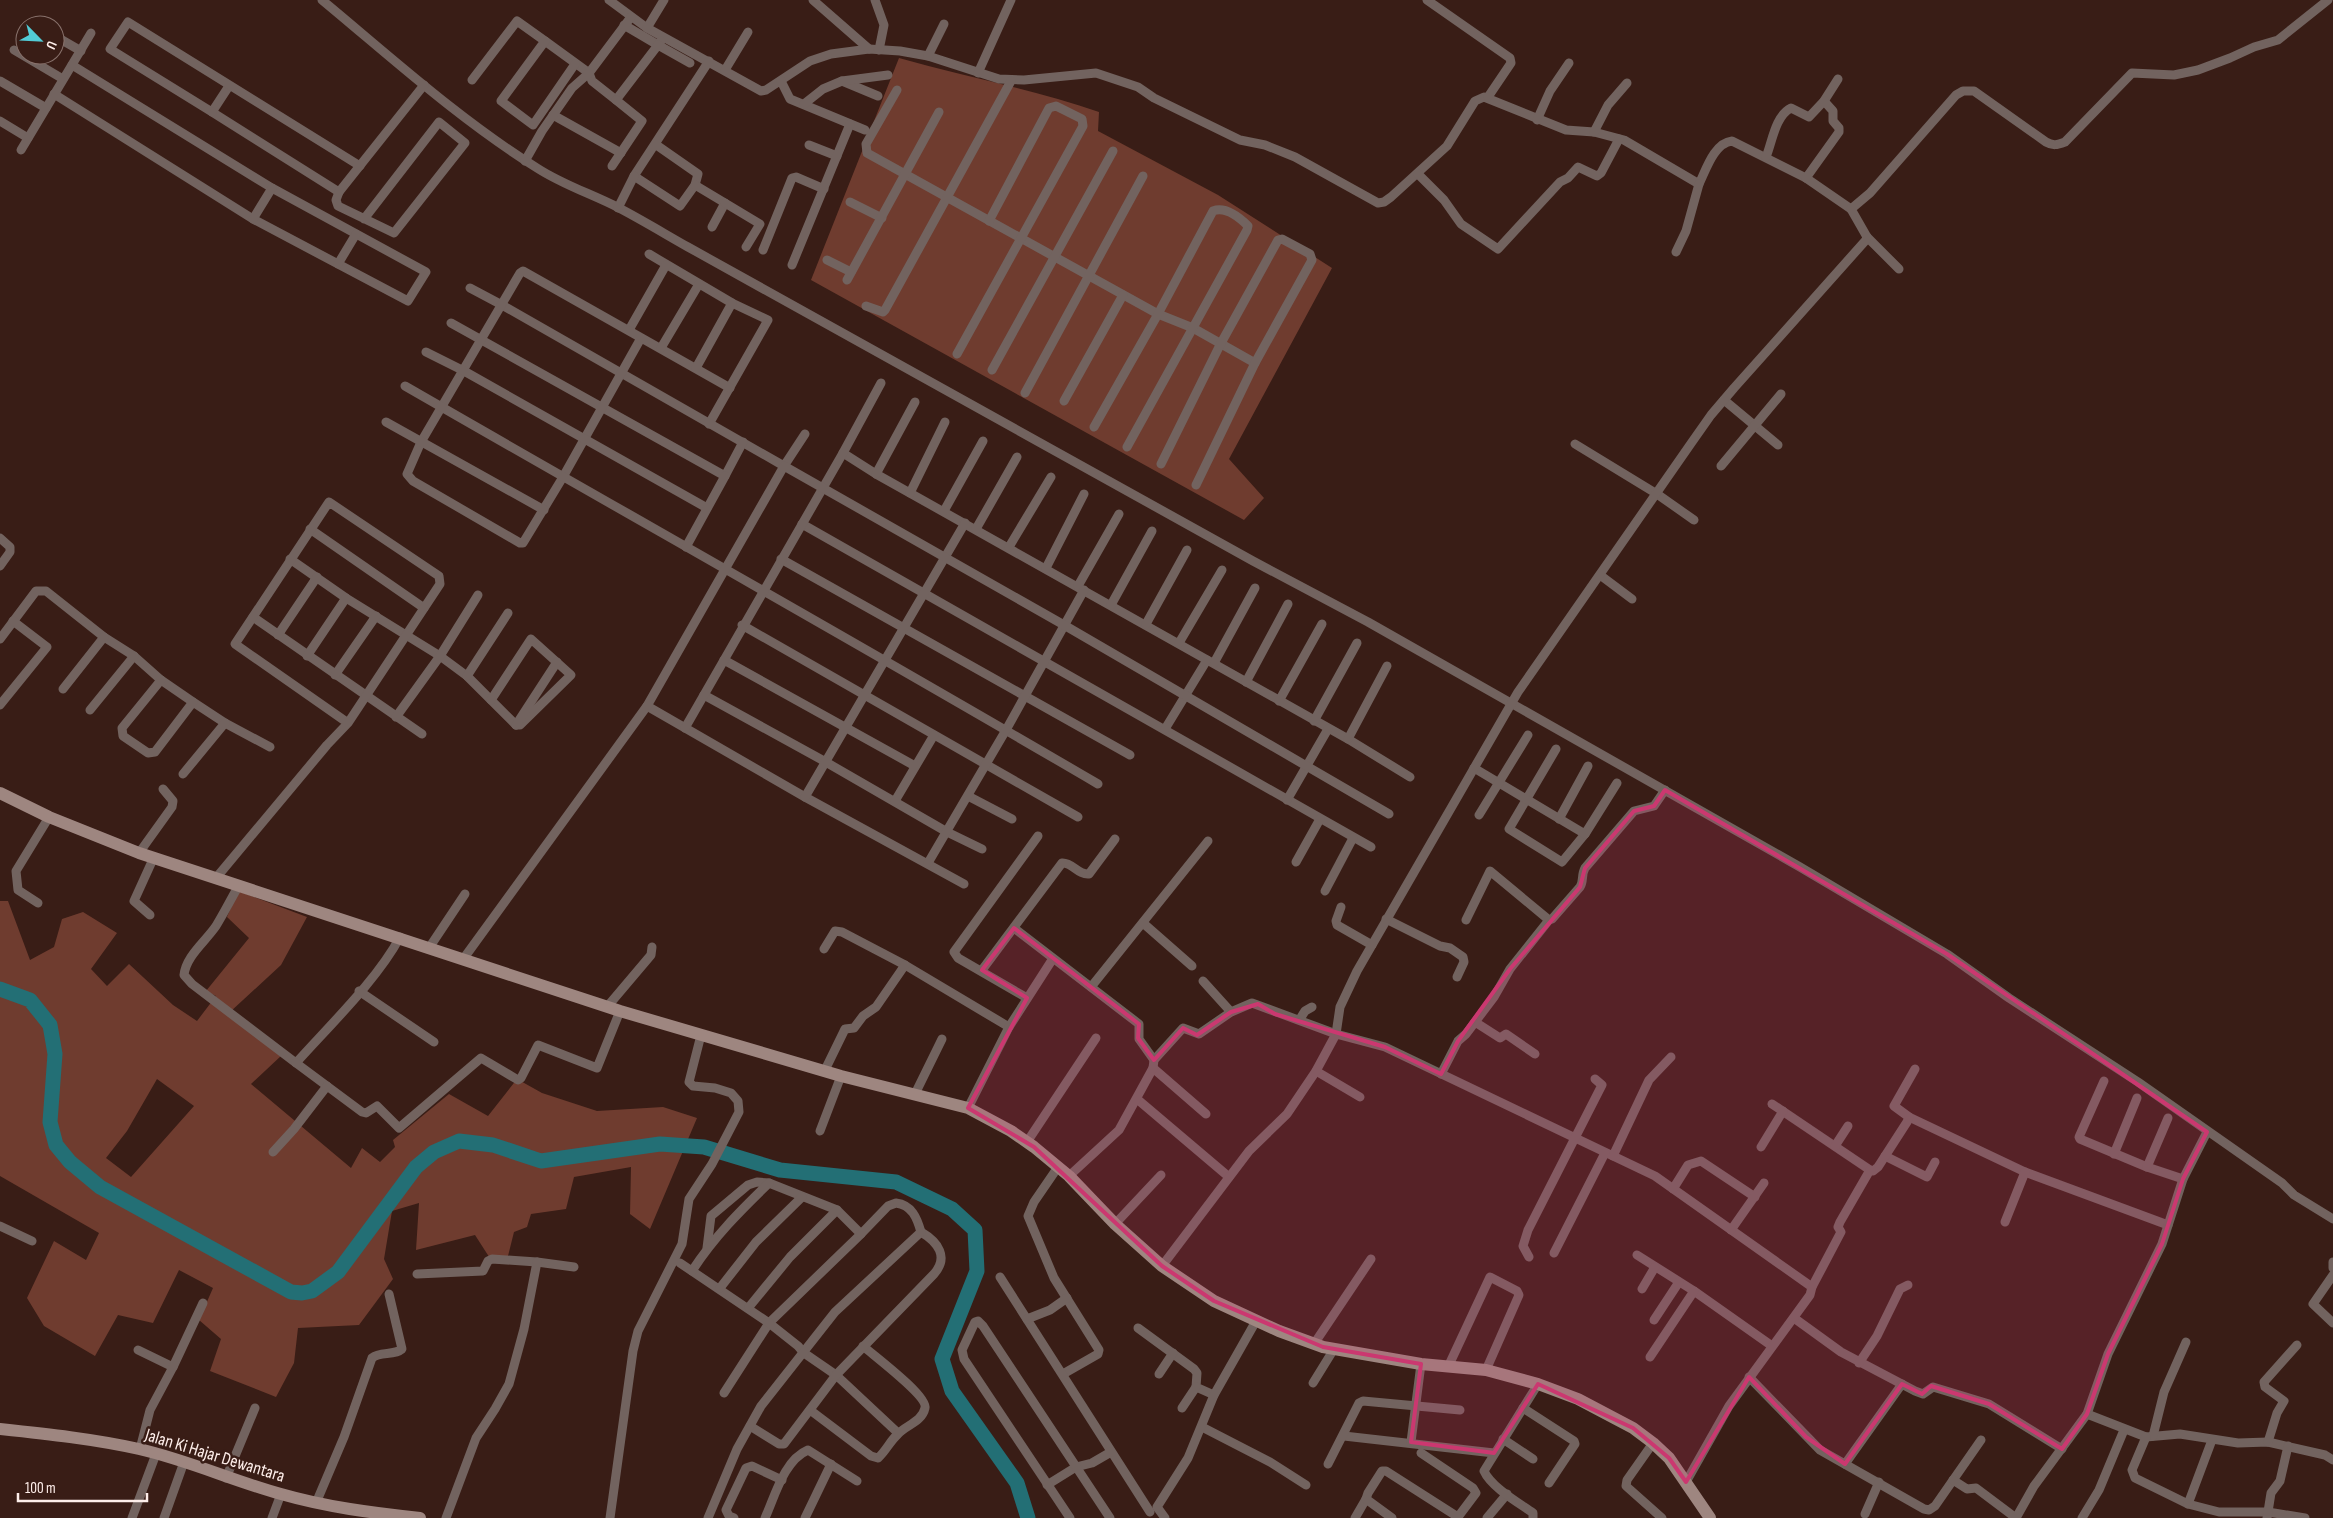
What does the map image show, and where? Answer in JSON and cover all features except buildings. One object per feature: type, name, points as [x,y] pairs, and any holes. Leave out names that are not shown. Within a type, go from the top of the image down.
[{"type":"street","points":[[322,0],[424,85],[526,161],[570,187],[618,208],[1253,561],[1368,622],[1800,867],[1948,954],[2009,998],[2138,1082],[2207,1132],[2282,1182],[2294,1195],[2333,1219]]},
{"type":"street","points":[[608,0],[647,28],[710,61],[761,91],[781,81],[810,61],[831,54],[869,49],[900,51],[928,56],[978,73],[1011,80],[1096,73],[1127,82],[1214,129],[1240,140],[1265,146],[1295,157],[1378,203],[1384,202],[1418,174],[1447,146],[1475,101],[1488,98],[1537,120],[1566,130],[1594,132],[1619,139],[1699,184]]},
{"type":"street","points":[[647,28],[664,0]]},
{"type":"street","points":[[813,0],[869,49]]},
{"type":"street","points":[[875,0],[884,25],[879,50]]},
{"type":"street","points":[[978,73],[1011,0]]},
{"type":"street","points":[[1427,0],[1510,58],[1512,63],[1488,98]]},
{"type":"street","points":[[1850,210],[1870,194],[1956,95],[1963,91],[1974,91],[2046,142],[2053,146],[2058,145],[2064,142],[2132,73],[2174,75],[2198,70],[2254,47],[2278,40],[2328,0]]},
{"type":"street","points":[[526,161],[553,115],[572,88],[589,73],[632,17]]},
{"type":"street","points":[[472,80],[517,21],[589,73],[592,81],[642,121],[612,166]]},
{"type":"street","points":[[339,192],[110,49],[128,22],[360,166]]},
{"type":"street","points":[[928,56],[944,24]]},
{"type":"street","points":[[624,25],[690,63]]},
{"type":"street","points":[[725,70],[748,32]]},
{"type":"street","points":[[21,150],[91,34]]},
{"type":"street","points":[[616,100],[663,37]]},
{"type":"street","points":[[545,41],[501,101],[533,124],[575,64]]},
{"type":"street","points":[[65,42],[81,51]]},
{"type":"street","points":[[14,50],[63,79]]},
{"type":"street","points":[[618,208],[634,176],[710,61]]},
{"type":"street","points":[[1537,120],[1550,91],[1569,63]]},
{"type":"street","points":[[54,94],[253,218],[408,301],[426,272],[272,188],[72,65]]},
{"type":"street","points":[[804,104],[823,88],[842,81],[888,75]]},
{"type":"street","points":[[1766,157],[1773,140],[1773,133],[1785,111],[1790,108],[1808,117],[1824,102],[1838,79]]},
{"type":"street","points":[[866,306],[878,312],[885,310],[1011,80]]},
{"type":"street","points":[[0,81],[46,108]]},
{"type":"street","points":[[781,81],[790,99],[865,130]]},
{"type":"street","points":[[842,81],[878,96]]},
{"type":"street","points":[[1594,132],[1608,105],[1627,83]]},
{"type":"street","points":[[364,219],[439,122],[465,143],[394,233],[364,219],[338,206],[336,200],[339,192],[424,85]]},
{"type":"street","points":[[212,112],[229,86]]},
{"type":"street","points":[[897,90],[865,149],[867,153],[1158,314],[1194,328],[1255,363]]},
{"type":"street","points":[[1806,178],[1839,132],[1839,128],[1833,121],[1833,111],[1824,102]]},
{"type":"street","points":[[957,354],[1083,126],[1082,119],[1056,106],[1049,108],[989,221]]},
{"type":"street","points":[[827,260],[849,276],[939,112]]},
{"type":"street","points":[[553,115],[621,153]]},
{"type":"street","points":[[0,121],[28,138]]},
{"type":"street","points":[[792,265],[850,124]]},
{"type":"street","points":[[1418,174],[1444,200],[1460,224],[1498,249],[1560,182],[1568,178],[1578,167],[1597,176],[1601,173],[1619,139]]},
{"type":"street","points":[[1676,252],[1686,231],[1699,184],[1716,152],[1726,142],[1732,141],[1806,178],[1850,210],[1867,237],[1899,270]]},
{"type":"street","points":[[634,176],[680,206],[695,185],[698,174],[655,144]]},
{"type":"street","points":[[809,145],[837,156]]},
{"type":"street","points":[[992,370],[1113,151]]},
{"type":"street","points":[[1025,393],[1090,277],[1143,176]]},
{"type":"street","points":[[763,250],[792,178],[796,177],[824,189]]},
{"type":"street","points":[[695,185],[760,224],[746,247]]},
{"type":"street","points":[[253,218],[272,188]]},
{"type":"street","points":[[850,202],[882,218]]},
{"type":"street","points":[[712,227],[725,203]]},
{"type":"street","points":[[1094,427],[1158,314],[1213,211],[1218,209],[1234,214],[1248,226],[1247,230],[1127,447]]},
{"type":"street","points":[[338,264],[356,234]]},
{"type":"street","points":[[1162,1266],[1250,1150],[1287,1114],[1316,1071],[1336,1034],[1343,998],[1386,918],[1518,692],[1711,415],[1867,237]]},
{"type":"street","points":[[1161,464],[1220,344],[1278,240],[1282,239],[1310,254],[1312,260],[1255,363],[1196,485]]},
{"type":"street","points":[[649,254],[732,303],[768,320],[709,424]]},
{"type":"street","points":[[629,330],[666,265]]},
{"type":"street","points":[[641,338],[585,440],[526,541],[520,543],[409,478],[406,471],[422,442],[520,273],[526,271],[730,388]]},
{"type":"street","points":[[662,348],[699,284]]},
{"type":"street","points":[[470,288],[944,556],[1389,814]]},
{"type":"street","points":[[1064,401],[1123,295]]},
{"type":"street","points":[[696,368],[732,303]]},
{"type":"street","points":[[451,323],[725,476]]},
{"type":"street","points":[[426,352],[464,371],[707,508]]},
{"type":"street","points":[[685,728],[742,625],[843,453],[881,383]]},
{"type":"street","points":[[405,386],[1098,784]]},
{"type":"street","points":[[1722,466],[1781,394]]},
{"type":"street","points":[[1724,400],[1778,445]]},
{"type":"street","points":[[876,474],[915,402]]},
{"type":"street","points":[[386,422],[544,510]]},
{"type":"street","points":[[910,493],[945,422]]},
{"type":"street","points":[[464,958],[647,706],[724,569],[784,466],[805,434]]},
{"type":"street","points":[[944,511],[983,441]]},
{"type":"street","points":[[686,547],[743,442]]},
{"type":"street","points":[[1574,444],[1657,494],[1694,520]]},
{"type":"street","points":[[843,453],[876,474],[1180,643],[1210,662],[1348,739],[1410,777]]},
{"type":"street","points":[[976,529],[1017,457]]},
{"type":"street","points":[[1008,547],[1051,477]]},
{"type":"street","points":[[1046,568],[1084,494]]},
{"type":"street","points":[[216,878],[327,745],[348,724],[440,584],[439,576],[332,503],[327,504],[234,644],[348,724]]},
{"type":"street","points":[[928,863],[1044,662],[1119,514]]},
{"type":"street","points":[[805,797],[824,760],[885,660],[965,522]]},
{"type":"street","points":[[802,524],[1371,847]]},
{"type":"street","points":[[310,529],[424,608]]},
{"type":"street","points":[[1111,605],[1152,531]]},
{"type":"street","points":[[0,538],[10,547],[10,552],[0,566]]},
{"type":"street","points":[[1146,624],[1187,550]]},
{"type":"street","points":[[290,559],[346,598],[440,656],[467,676],[516,725]]},
{"type":"street","points":[[781,559],[1130,755]]},
{"type":"street","points":[[1180,643],[1222,570]]},
{"type":"street","points":[[1600,575],[1632,599]]},
{"type":"street","points":[[278,635],[317,577]]},
{"type":"street","points":[[1165,729],[1186,695],[1210,662],[1255,588]]},
{"type":"street","points":[[0,638],[36,591],[46,591],[104,637],[134,656],[161,680],[225,723],[270,747]]},
{"type":"street","points":[[396,717],[440,656],[478,595]]},
{"type":"street","points":[[307,656],[346,598]]},
{"type":"street","points":[[1246,682],[1288,604]]},
{"type":"street","points":[[467,676],[508,614]]},
{"type":"street","points":[[335,674],[376,616]]},
{"type":"street","points":[[252,617],[307,656],[367,694],[396,717],[422,734]]},
{"type":"street","points":[[0,705],[47,647],[14,621]]},
{"type":"street","points":[[1279,701],[1322,624]]},
{"type":"street","points":[[742,625],[1078,816]]},
{"type":"street","points":[[63,689],[104,637]]},
{"type":"street","points":[[491,700],[532,639],[571,675],[520,725],[516,725]]},
{"type":"street","points":[[1314,721],[1357,643]]},
{"type":"street","points":[[90,710],[134,656]]},
{"type":"street","points":[[724,660],[915,766]]},
{"type":"street","points":[[516,725],[557,662]]},
{"type":"street","points":[[1348,739],[1387,666]]},
{"type":"street","points":[[161,680],[122,728],[123,736],[148,753],[155,752],[193,702]]},
{"type":"street","points":[[704,695],[824,760],[946,832],[982,849]]},
{"type":"street","points":[[647,706],[805,797],[964,884]]},
{"type":"street","points":[[183,774],[225,723]]},
{"type":"street","points":[[1287,800],[1328,729]]},
{"type":"street","points":[[895,801],[934,735]]},
{"type":"street","points":[[1479,815],[1528,735]]},
{"type":"street","points":[[1556,749],[1510,829],[1562,862],[1585,834],[1617,783]]},
{"type":"street","points":[[1559,819],[1588,766]]},
{"type":"street","points":[[1474,768],[1585,834]]},
{"type":"street","points":[[139,853],[172,807],[172,801],[163,789]]},
{"type":"street","points":[[1441,1074],[1458,1041],[1475,1022],[1510,969],[1549,920],[1552,919],[1580,887],[1585,868],[1634,811],[1654,806],[1664,790]]},
{"type":"street","points":[[0,793],[49,817],[139,853],[344,921],[464,958],[607,1007],[841,1076],[968,1108],[1027,1142],[1069,1176],[1115,1224],[1162,1266],[1214,1301],[1314,1344],[1422,1364],[1486,1370],[1538,1384],[1586,1404],[1633,1428],[1653,1443],[1669,1458],[1710,1518]]},
{"type":"street","points":[[968,796],[1012,819]]},
{"type":"street","points":[[38,903],[18,890],[16,872],[49,817]]},
{"type":"street","points":[[1296,862],[1320,819]]},
{"type":"street","points":[[1026,998],[982,970],[958,958],[954,952],[1038,836]]},
{"type":"street","points":[[1325,892],[1353,838]]},
{"type":"street","points":[[982,970],[1062,863],[1067,863],[1084,874],[1089,874],[1115,839]]},
{"type":"street","points":[[1092,987],[1208,841]]},
{"type":"street","points":[[150,915],[134,901],[154,857]]},
{"type":"street","points":[[1466,920],[1490,871],[1549,920]]},
{"type":"street","points":[[239,885],[215,926],[185,967],[184,975],[192,984],[296,1064],[365,1113],[377,1106],[399,1128],[481,1058],[518,1080],[521,1078],[538,1045],[597,1068],[620,1011]]},
{"type":"street","points":[[429,948],[465,894]]},
{"type":"street","points":[[1341,907],[1336,921],[1337,925],[1372,945]]},
{"type":"street","points":[[1386,918],[1440,946],[1450,948],[1463,957],[1464,962],[1456,977]]},
{"type":"street","points":[[1143,923],[1192,966]]},
{"type":"street","points":[[1014,928],[1052,960],[1092,987],[1139,1024],[1139,1039],[1154,1064],[1206,1114]]},
{"type":"street","points":[[824,949],[835,931],[837,931],[905,965],[1009,1027]]},
{"type":"street","points":[[296,1064],[360,991],[393,950],[400,937]]},
{"type":"street","points":[[607,1007],[651,955],[652,947]]},
{"type":"street","points":[[968,1108],[1009,1027],[1052,960]]},
{"type":"street","points":[[824,1070],[846,1029],[854,1028],[864,1016],[876,1007],[905,965]]},
{"type":"street","points":[[1203,982],[1231,1012]]},
{"type":"street","points":[[360,991],[434,1042]]},
{"type":"street","points":[[1069,1176],[1119,1130],[1154,1064],[1182,1028],[1199,1034],[1231,1012],[1245,1005],[1258,1004],[1275,1014],[1300,1019],[1336,1034],[1385,1047],[1655,1176],[1812,1287]]},
{"type":"street","points":[[1300,1019],[1305,1011],[1312,1007]]},
{"type":"street","points":[[1475,1022],[1500,1038],[1506,1034],[1535,1054]]},
{"type":"street","points":[[610,1518],[635,1342],[645,1316],[682,1244],[689,1200],[712,1164],[739,1112],[736,1097],[731,1093],[715,1088],[693,1086],[690,1082],[701,1035]]},
{"type":"street","points":[[1027,1142],[1096,1038]]},
{"type":"street","points":[[914,1094],[942,1039]]},
{"type":"street","points":[[1554,1253],[1649,1080],[1671,1057]]},
{"type":"street","points":[[1915,1070],[1894,1106],[1909,1117],[2025,1172],[2168,1225]]},
{"type":"street","points":[[1316,1071],[1360,1096]]},
{"type":"street","points":[[820,1131],[841,1076]]},
{"type":"street","points":[[1529,1257],[1523,1246],[1528,1230],[1576,1139],[1602,1084],[1595,1079]]},
{"type":"street","points":[[2104,1081],[2079,1137],[2083,1141],[2114,1154],[2183,1179]]},
{"type":"street","points":[[273,1152],[294,1129],[327,1086]]},
{"type":"street","points":[[2114,1154],[2136,1098]]},
{"type":"street","points":[[1137,1099],[1229,1177]]},
{"type":"street","points":[[1772,1104],[1874,1172],[1909,1117]]},
{"type":"street","points":[[1761,1147],[1783,1111]]},
{"type":"street","points":[[2147,1167],[2168,1118]]},
{"type":"street","points":[[1835,1146],[1848,1126]]},
{"type":"street","points":[[1953,1480],[1967,1489],[1976,1488],[2016,1518],[2034,1486],[2087,1414],[2108,1354],[2162,1244],[2183,1179],[2207,1132]]},
{"type":"street","points":[[1884,1156],[1927,1178],[1935,1162]]},
{"type":"street","points":[[1673,1189],[1688,1165],[1701,1161],[1755,1197]]},
{"type":"street","points":[[1058,1167],[1034,1202],[1028,1216],[1054,1278],[1099,1350],[1098,1354],[1063,1374]]},
{"type":"street","points":[[1686,1482],[1729,1406],[1810,1295],[1812,1287],[1841,1232],[1839,1224],[1870,1170]]},
{"type":"street","points":[[2005,1222],[2025,1172]]},
{"type":"street","points":[[1115,1224],[1161,1175]]},
{"type":"street","points":[[707,1248],[711,1216],[748,1185],[757,1182],[769,1183],[837,1210],[861,1234]]},
{"type":"street","points":[[692,1271],[707,1248],[734,1216],[769,1183]]},
{"type":"street","points":[[1731,1230],[1764,1183]]},
{"type":"street","points":[[720,1288],[756,1242],[802,1197]]},
{"type":"street","points":[[724,1393],[769,1323],[888,1206],[896,1203],[902,1204],[913,1212],[921,1232],[928,1237],[940,1252],[943,1259],[941,1266],[836,1375],[792,1436],[782,1444],[750,1426]]},
{"type":"street","points":[[749,1307],[790,1257],[837,1210]]},
{"type":"street","points":[[0,1226],[32,1241]]},
{"type":"street","points":[[708,1518],[738,1449],[761,1406],[835,1312],[921,1232]]},
{"type":"street","points":[[1637,1255],[1694,1291],[1772,1346]]},
{"type":"street","points":[[417,1274],[484,1270],[492,1259],[574,1267]]},
{"type":"street","points":[[1314,1344],[1371,1259]]},
{"type":"street","points":[[446,1518],[476,1438],[509,1384],[524,1329],[537,1262]]},
{"type":"street","points":[[2333,1262],[2333,1268]]},
{"type":"street","points":[[680,1263],[749,1307],[798,1346],[804,1353],[836,1375],[898,1432]]},
{"type":"street","points":[[1642,1289],[1655,1267]]},
{"type":"street","points":[[2333,1275],[2313,1304],[2333,1323]]},
{"type":"street","points":[[1000,1277],[1151,1512],[1165,1518]]},
{"type":"street","points":[[1448,1367],[1490,1277],[1517,1291],[1519,1295],[1486,1370]]},
{"type":"street","points":[[1654,1320],[1679,1282]]},
{"type":"street","points":[[1859,1363],[1877,1336],[1900,1289],[1908,1285]]},
{"type":"street","points":[[1650,1357],[1694,1291]]},
{"type":"street","points":[[316,1503],[344,1437],[372,1358],[376,1354],[398,1352],[402,1349],[389,1294]]},
{"type":"street","points":[[1027,1319],[1050,1310],[1067,1298]]},
{"type":"street","points":[[140,1450],[150,1410],[174,1367],[203,1303]]},
{"type":"street","points":[[1794,1318],[1859,1363],[1922,1394],[1933,1387],[1989,1404],[2062,1449]]},
{"type":"street","points":[[1151,1512],[1188,1458],[1214,1395],[1256,1320]]},
{"type":"street","points":[[1070,1518],[964,1359],[962,1350],[975,1322],[978,1321],[983,1326],[1110,1518]]},
{"type":"street","points":[[1138,1328],[1197,1373],[1196,1387],[1182,1408]]},
{"type":"street","points":[[2186,1342],[2164,1392],[2150,1437],[2132,1470],[2135,1478],[2188,1504],[2219,1515],[2268,1515],[2304,1518]]},
{"type":"street","points":[[2268,1442],[2277,1413],[2284,1401],[2264,1385],[2298,1345]]},
{"type":"street","points":[[810,1410],[874,1457],[880,1456],[898,1432],[918,1419],[925,1409],[925,1402],[915,1390],[862,1346]]},
{"type":"street","points":[[1313,1383],[1334,1349]]},
{"type":"street","points":[[138,1350],[174,1367]]},
{"type":"street","points":[[1158,1374],[1172,1353]]},
{"type":"street","points":[[1411,1442],[1422,1364]]},
{"type":"street","points":[[1749,1378],[1820,1450],[1879,1482],[1912,1503],[1929,1510],[1934,1506],[1981,1440]]},
{"type":"street","points":[[1472,1488],[1484,1474],[1484,1468],[1538,1384]]},
{"type":"street","points":[[1845,1464],[1902,1384]]},
{"type":"street","points":[[1196,1387],[1214,1395]]},
{"type":"street","points":[[1328,1464],[1344,1436],[1359,1403],[1363,1401],[1460,1410]]},
{"type":"street","points":[[226,1478],[255,1408]]},
{"type":"street","points":[[1522,1408],[1574,1441],[1575,1444],[1549,1483]]},
{"type":"street","points":[[2087,1414],[2124,1430],[2150,1437],[2180,1434],[2238,1444],[2268,1442],[2325,1455],[2333,1460]]},
{"type":"street","points":[[1202,1427],[1270,1462],[1306,1485]]},
{"type":"street","name":"Jalan Ki Hajar Dewantara","points":[[0,1429],[79,1439],[140,1450],[184,1462],[226,1478],[316,1503],[382,1516],[420,1518]]},
{"type":"street","points":[[2082,1518],[2099,1490],[2124,1430]]},
{"type":"street","points":[[1344,1436],[1411,1442],[1494,1453]]},
{"type":"street","points":[[1503,1439],[1533,1460]]},
{"type":"street","points":[[2188,1504],[2212,1440]]},
{"type":"street","points":[[1653,1443],[1627,1480],[1626,1486],[1662,1518]]},
{"type":"street","points":[[2268,1515],[2271,1493],[2280,1481],[2288,1446]]},
{"type":"street","points":[[766,1518],[782,1480],[794,1459],[805,1451],[808,1450],[857,1481]]},
{"type":"street","points":[[1047,1486],[1076,1467],[1092,1463],[1111,1452]]},
{"type":"street","points":[[1355,1518],[1379,1474],[1386,1471],[1454,1517],[1460,1516],[1476,1493],[1472,1488],[1421,1453]]},
{"type":"street","points":[[132,1518],[156,1454]]},
{"type":"street","points":[[164,1518],[184,1462]]},
{"type":"street","points":[[805,1518],[831,1464]]},
{"type":"street","points":[[734,1518],[729,1516],[726,1510],[748,1467],[752,1466],[782,1480]]},
{"type":"street","points":[[1484,1474],[1533,1513],[1533,1518]]},
{"type":"street","points":[[1865,1514],[1879,1482]]},
{"type":"street","points":[[272,1518],[281,1494]]},
{"type":"street","points":[[1487,1518],[1507,1494]]},
{"type":"street","points":[[1366,1499],[1392,1518]]},
{"type":"highlighted area","points":[[1665,790],[1947,954],[2207,1132],[2183,1179],[2162,1244],[2108,1354],[2087,1414],[2062,1449],[1989,1404],[1931,1386],[1922,1394],[1902,1384],[1845,1464],[1806,1437],[1749,1377],[1686,1482],[1669,1458],[1633,1428],[1538,1384],[1494,1453],[1411,1442],[1421,1364],[1323,1347],[1214,1301],[1162,1266],[1034,1147],[968,1108],[1027,998],[982,970],[1014,928],[1139,1024],[1138,1038],[1154,1060],[1183,1028],[1197,1035],[1231,1012],[1258,1004],[1275,1014],[1385,1047],[1441,1074],[1458,1041],[1510,969],[1580,887],[1585,868],[1634,811],[1654,806]]},
{"type":"shaded area","points":[[899,58],[1025,90],[1099,112],[1098,131],[1218,195],[1332,268],[1229,459],[1264,498],[1244,520],[811,280]]},
{"type":"shaded area","points":[[238,891],[307,917],[281,965],[230,1012],[282,1055],[251,1084],[351,1168],[362,1148],[380,1162],[395,1147],[393,1140],[449,1094],[488,1116],[517,1079],[542,1093],[597,1111],[663,1107],[697,1118],[650,1229],[630,1214],[631,1167],[574,1177],[566,1209],[531,1214],[527,1227],[514,1232],[506,1264],[493,1263],[475,1235],[416,1250],[419,1203],[392,1211],[384,1259],[393,1279],[359,1325],[298,1328],[294,1363],[276,1397],[210,1371],[221,1339],[199,1320],[213,1288],[179,1270],[153,1323],[118,1315],[95,1356],[44,1326],[27,1298],[54,1241],[86,1260],[99,1233],[0,1176],[0,901],[8,901],[30,960],[54,947],[62,919],[83,912],[117,933],[91,969],[107,986],[129,964],[173,1005],[197,1021],[216,996],[206,991],[249,938],[227,917]],"holes":[[[157,1079],[194,1106],[131,1177],[106,1158],[127,1131]]]},
{"type":"waterway","points":[[0,989],[30,1000],[50,1025],[55,1054],[50,1122],[56,1145],[70,1162],[100,1187],[291,1292],[302,1293],[312,1291],[338,1272],[416,1167],[434,1152],[459,1141],[493,1145],[541,1161],[660,1144],[704,1147],[780,1170],[896,1182],[952,1209],[975,1230],[977,1271],[942,1359],[952,1391],[1017,1483],[1028,1518]]}]
